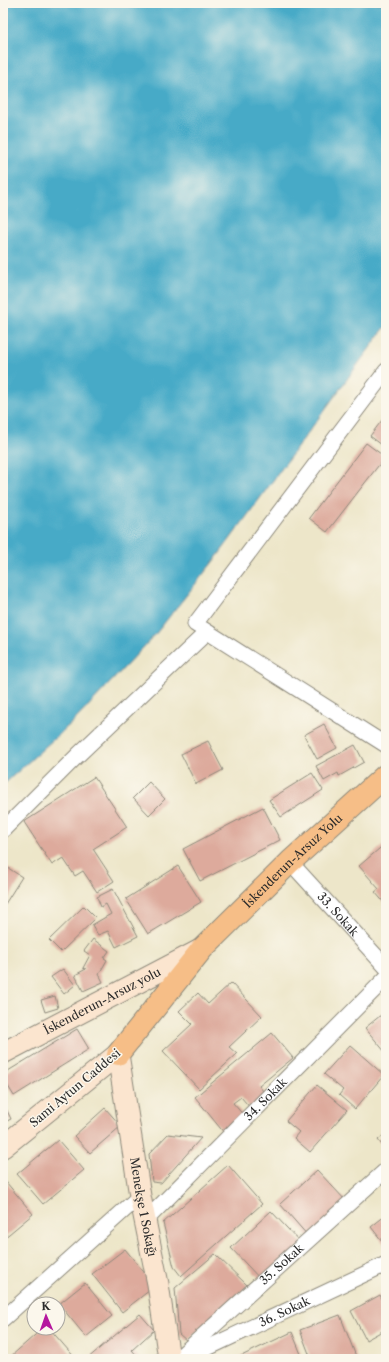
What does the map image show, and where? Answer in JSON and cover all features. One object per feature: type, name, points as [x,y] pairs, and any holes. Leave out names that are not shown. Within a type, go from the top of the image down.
[{"type":"main road","name":"İskenderun-Arsuz Yolu","points":[[202,949],[290,862],[386,775]]},
{"type":"main road","name":"İskenderun-Arsuz yolu","points":[[3,1053],[202,949]]},
{"type":"main road","name":"Sami Aytun Caddesi","points":[[3,1147],[118,1054],[202,949]]},
{"type":"main road","name":"Menekşe 1 Sokağı","points":[[118,1054],[140,1196],[158,1284],[169,1359]]},
{"type":"street","points":[[386,371],[195,624],[386,745]]},
{"type":"street","points":[[3,830],[77,756],[206,632]]},
{"type":"street","name":"33. Sokak","points":[[290,862],[386,967]]},
{"type":"street","name":"34. Sokak","points":[[146,1220],[386,978]]},
{"type":"street","name":"35. Sokak","points":[[177,1359],[386,1170]]},
{"type":"street","points":[[3,1318],[140,1196]]},
{"type":"street","name":"36. Sokak","points":[[183,1359],[386,1264]]},
{"type":"water","points":[[3,3],[386,3],[386,326],[220,553],[154,636],[77,718],[3,785]]},
{"type":"building","points":[[386,415],[386,448],[370,436]]},
{"type":"building","points":[[366,443],[385,457],[327,532],[309,518]]},
{"type":"building","points":[[324,724],[337,748],[317,759],[304,735]]},
{"type":"building","points":[[208,741],[223,770],[196,784],[181,754]]},
{"type":"building","points":[[355,745],[364,762],[339,776],[338,773],[324,781],[316,766]]},
{"type":"building","points":[[312,773],[323,790],[281,817],[269,800]]},
{"type":"building","points":[[94,777],[127,827],[93,849],[114,881],[97,892],[83,871],[75,876],[63,858],[52,865],[24,822]]},
{"type":"building","points":[[149,782],[165,799],[149,815],[133,798]]},
{"type":"building","points":[[263,807],[280,840],[200,881],[183,849]]},
{"type":"building","points":[[386,843],[386,905],[375,892],[379,889],[359,866]]},
{"type":"building","points":[[5,866],[22,877],[5,904],[3,902],[3,869]]},
{"type":"building","points":[[178,866],[201,902],[148,934],[126,899]]},
{"type":"building","points":[[113,889],[138,936],[116,947],[108,931],[98,935],[92,925],[111,914],[106,904],[101,907],[97,897]]},
{"type":"building","points":[[84,906],[96,918],[61,952],[49,940]]},
{"type":"building","points":[[93,939],[109,951],[104,958],[107,960],[99,974],[103,982],[83,991],[75,975],[86,969],[83,968],[90,955],[84,951]]},
{"type":"building","points":[[63,969],[75,985],[64,994],[51,977]]},
{"type":"building","points":[[231,983],[262,1016],[229,1047],[237,1054],[199,1089],[163,1051],[192,1024],[179,1011],[198,993],[208,1004]]},
{"type":"building","points":[[55,996],[58,1008],[45,1012],[41,1000]]},
{"type":"building","points":[[386,1011],[386,1053],[365,1028]]},
{"type":"building","points":[[77,1029],[89,1049],[14,1096],[3,1078],[3,1074]]},
{"type":"building","points":[[272,1033],[293,1058],[259,1086],[268,1097],[252,1110],[241,1097],[233,1103],[245,1117],[225,1134],[195,1097]]},
{"type":"building","points":[[350,1045],[384,1075],[355,1109],[339,1095],[343,1090],[324,1074]]},
{"type":"building","points":[[317,1085],[347,1110],[310,1152],[294,1138],[299,1132],[286,1121]]},
{"type":"building","points":[[3,1102],[11,1119],[3,1123]]},
{"type":"building","points":[[105,1108],[121,1126],[90,1153],[74,1136]]},
{"type":"building","points":[[386,1133],[386,1150],[378,1140]]},
{"type":"building","points":[[168,1134],[201,1138],[161,1183],[152,1182],[149,1154]]},
{"type":"building","points":[[58,1140],[84,1170],[43,1204],[17,1174]]},
{"type":"building","points":[[228,1165],[262,1204],[181,1276],[174,1267],[163,1223]]},
{"type":"building","points":[[317,1170],[347,1202],[309,1237],[280,1204]]},
{"type":"building","points":[[6,1182],[33,1214],[3,1239],[3,1184]]},
{"type":"building","points":[[271,1211],[302,1244],[262,1281],[231,1248]]},
{"type":"building","points":[[386,1215],[386,1246],[371,1227]]},
{"type":"building","points":[[125,1249],[155,1286],[122,1312],[92,1274]]},
{"type":"building","points":[[215,1254],[248,1286],[187,1341],[179,1334],[175,1288]]},
{"type":"building","points":[[85,1283],[112,1316],[86,1337],[66,1313],[66,1298]]},
{"type":"building","points":[[380,1295],[386,1307],[386,1329],[366,1340],[351,1311]]},
{"type":"building","points":[[140,1314],[154,1330],[132,1350],[140,1359],[87,1359]]},
{"type":"building","points":[[340,1315],[357,1359],[311,1359],[300,1330]]},
{"type":"building","points":[[292,1332],[303,1359],[235,1359]]},
{"type":"building","points":[[34,1336],[56,1336],[76,1359],[12,1359],[10,1357]]}]
